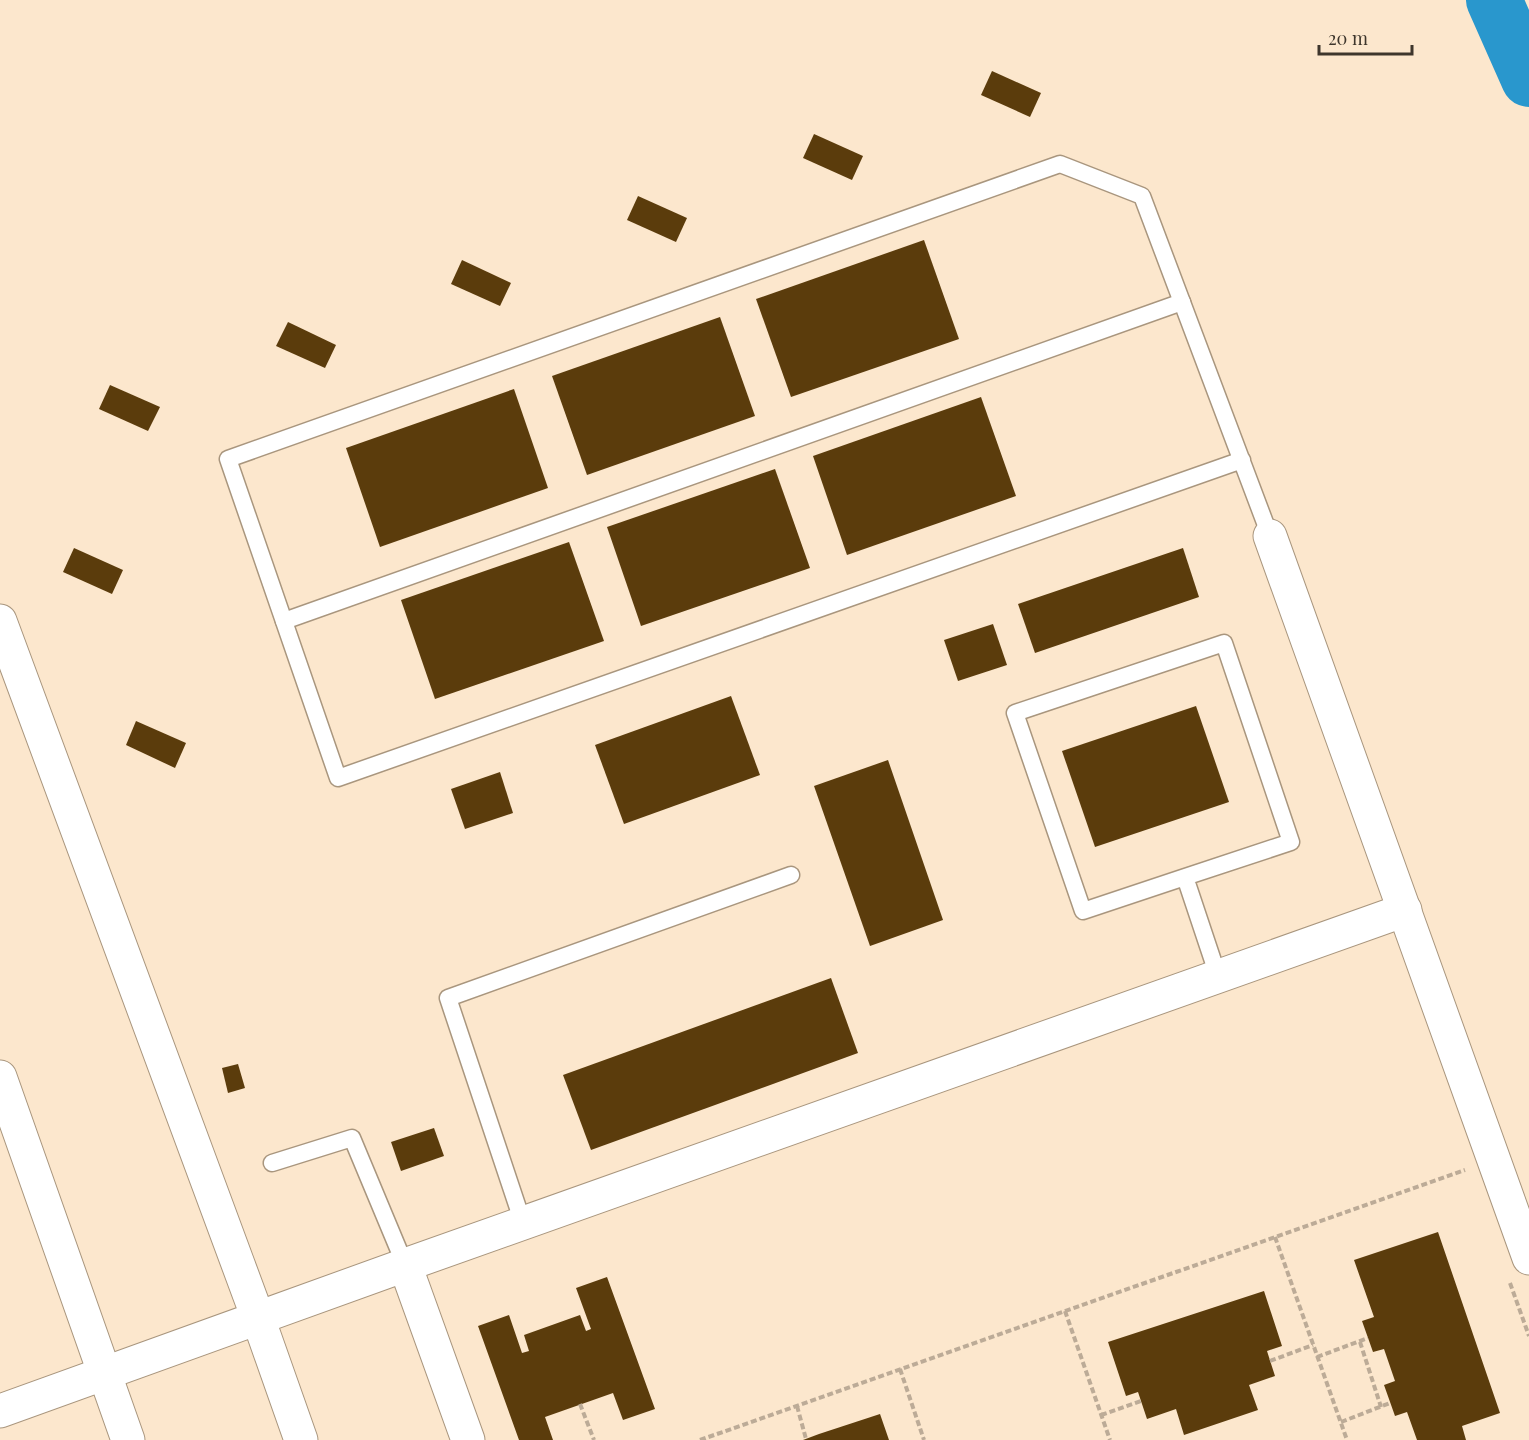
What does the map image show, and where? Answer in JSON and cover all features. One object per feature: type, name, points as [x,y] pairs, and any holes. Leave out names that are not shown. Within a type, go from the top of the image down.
[{"type":"street","points":[[1270,536],[1405,910],[1519,1269]]},
{"type":"street","points":[[0,621],[301,1440]]},
{"type":"street","points":[[0,1411],[1405,910]]},
{"type":"street","points":[[0,1077],[128,1440]]},
{"type":"street","points":[[405,1265],[468,1440]]},
{"type":"lane","points":[[1242,460],[338,778],[228,459],[1060,164],[1142,196],[1242,460],[1270,536]]},
{"type":"lane","points":[[284,621],[1182,302]]},
{"type":"lane","points":[[1224,643],[1291,842],[1185,877],[1083,911],[1015,713],[1224,643]]},
{"type":"lane","points":[[523,1223],[447,998],[791,875]]},
{"type":"lane","points":[[1185,877],[1218,976]]},
{"type":"lane","points":[[272,1163],[352,1138],[405,1265]]},
{"type":"path","points":[[702,1440],[1469,1169]]},
{"type":"path","points":[[1275,1238],[1347,1440]]},
{"type":"path","points":[[1519,1269],[1529,1336]]},
{"type":"path","points":[[1065,1311],[1110,1440]]},
{"type":"path","points":[[1317,1356],[1368,1338]]},
{"type":"path","points":[[1360,1341],[1381,1407]]},
{"type":"path","points":[[1270,1361],[1313,1345]]},
{"type":"path","points":[[900,1370],[924,1440]]},
{"type":"path","points":[[1101,1415],[1141,1401]]},
{"type":"path","points":[[1341,1422],[1390,1402]]},
{"type":"path","points":[[580,1404],[594,1440]]},
{"type":"path","points":[[797,1406],[806,1439]]},
{"type":"building","points":[[992,71],[1041,93],[1030,117],[981,95]]},
{"type":"building","points":[[814,134],[863,156],[852,180],[803,158]]},
{"type":"building","points":[[638,196],[687,218],[676,242],[627,220]]},
{"type":"building","points":[[924,240],[959,339],[791,397],[756,299]]},
{"type":"building","points":[[462,260],[511,283],[500,306],[451,284]]},
{"type":"building","points":[[720,317],[755,416],[587,475],[552,376]]},
{"type":"building","points":[[288,322],[336,345],[325,368],[276,346]]},
{"type":"building","points":[[110,385],[160,407],[148,431],[99,409]]},
{"type":"building","points":[[514,389],[548,488],[380,547],[346,448]]},
{"type":"building","points":[[981,397],[1016,496],[847,555],[813,456]]},
{"type":"building","points":[[775,469],[810,568],[641,626],[607,527]]},
{"type":"building","points":[[569,542],[604,641],[435,699],[401,600]]},
{"type":"building","points":[[74,548],[123,570],[112,594],[63,572]]},
{"type":"building","points":[[1183,548],[1199,597],[1035,653],[1018,604]]},
{"type":"building","points":[[993,624],[1007,665],[958,681],[944,640]]},
{"type":"building","points":[[731,696],[760,775],[624,824],[595,745]]},
{"type":"building","points":[[1196,706],[1229,802],[1095,847],[1062,751]]},
{"type":"building","points":[[136,721],[186,743],[175,768],[126,745]]},
{"type":"building","points":[[888,760],[943,920],[870,946],[814,786]]},
{"type":"building","points":[[500,772],[513,813],[465,829],[451,789]]},
{"type":"building","points":[[831,978],[858,1053],[591,1150],[563,1075]]},
{"type":"building","points":[[238,1064],[245,1088],[228,1093],[222,1068]]},
{"type":"building","points":[[434,1128],[444,1156],[401,1171],[391,1142]]},
{"type":"building","points":[[1438,1232],[1500,1413],[1462,1426],[1466,1440],[1417,1440],[1407,1412],[1395,1416],[1384,1385],[1395,1381],[1384,1349],[1373,1352],[1362,1321],[1374,1317],[1354,1260]]},
{"type":"building","points":[[607,1277],[655,1409],[623,1420],[613,1393],[545,1417],[553,1440],[519,1440],[478,1326],[509,1315],[522,1353],[529,1351],[524,1335],[580,1315],[586,1331],[591,1329],[576,1288]]},
{"type":"building","points":[[1264,1291],[1282,1346],[1267,1351],[1275,1376],[1249,1385],[1258,1410],[1184,1435],[1176,1409],[1147,1419],[1138,1392],[1126,1396],[1108,1342]]},
{"type":"building","points":[[880,1414],[889,1440],[803,1440],[819,1434]]},
{"type":"waterway","points":[[1494,0],[1529,79]]}]
